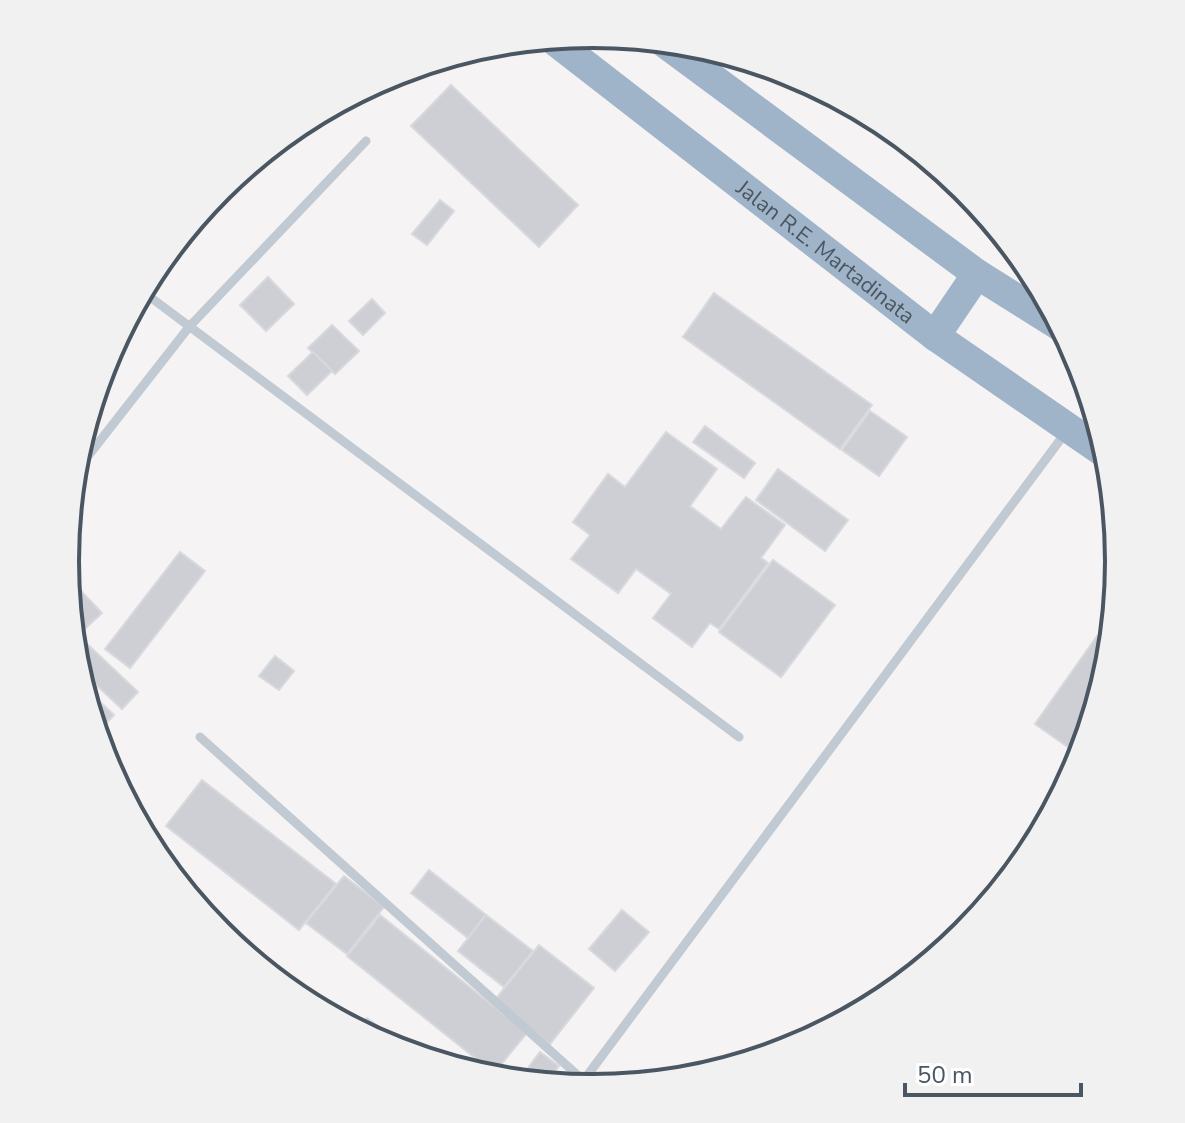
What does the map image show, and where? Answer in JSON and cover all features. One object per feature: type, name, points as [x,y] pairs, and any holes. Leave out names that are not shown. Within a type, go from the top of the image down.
[{"type":"highway","name":"Jalan R.E. Martadinata","points":[[565,49],[935,336],[1093,445]]},
{"type":"highway","points":[[682,56],[977,274],[1043,315]]},
{"type":"highway","points":[[935,336],[977,274]]},
{"type":"lane","points":[[91,452],[189,327],[366,141]]},
{"type":"lane","points":[[152,299],[739,737]]},
{"type":"lane","points":[[587,1075],[1068,429]]},
{"type":"lane","points":[[200,737],[569,1074]]},
{"type":"building","points":[[451,85],[578,205],[539,247],[411,126]]},
{"type":"building","points":[[440,200],[454,211],[427,245],[412,234]]},
{"type":"building","points":[[268,277],[294,304],[266,331],[240,305]]},
{"type":"building","points":[[714,293],[872,405],[840,449],[683,337]]},
{"type":"building","points":[[372,299],[385,313],[363,335],[349,321]]},
{"type":"building","points":[[332,325],[359,351],[335,374],[308,348]]},
{"type":"building","points":[[313,352],[332,371],[307,395],[288,376]]},
{"type":"building","points":[[870,411],[907,437],[879,476],[842,450]]},
{"type":"building","points":[[705,426],[755,463],[744,478],[693,442]]},
{"type":"building","points":[[666,432],[717,469],[690,506],[721,529],[746,497],[785,525],[761,558],[768,563],[719,629],[710,623],[692,647],[653,618],[671,594],[636,569],[618,593],[571,559],[590,535],[573,522],[608,474],[625,487]]},
{"type":"building","points":[[778,469],[848,520],[825,551],[756,500]]},
{"type":"building","points":[[180,552],[205,571],[130,668],[105,649]]},
{"type":"building","points":[[773,560],[835,605],[781,677],[719,632]]},
{"type":"building","points":[[80,590],[102,613],[83,630]]},
{"type":"building","points":[[1097,636],[1100,638],[1089,694],[1071,749],[1035,724]]},
{"type":"building","points":[[85,642],[138,692],[122,709],[93,682]]},
{"type":"building","points":[[275,656],[294,671],[279,690],[259,676]]},
{"type":"building","points":[[98,700],[114,715],[105,724]]},
{"type":"building","points":[[202,780],[336,884],[299,930],[166,826]]},
{"type":"building","points":[[429,870],[486,915],[468,938],[411,893]]},
{"type":"building","points":[[344,876],[384,907],[347,954],[306,923]]},
{"type":"building","points":[[622,910],[649,932],[615,971],[589,949]]},
{"type":"building","points":[[380,915],[527,1033],[499,1066],[481,1063],[347,956]]},
{"type":"building","points":[[486,915],[533,951],[504,987],[458,951]]},
{"type":"building","points":[[539,945],[594,988],[550,1044],[494,1001]]},
{"type":"building","points":[[367,1018],[383,1030],[365,1022]]},
{"type":"building","points":[[540,1052],[559,1066],[553,1073],[533,1072],[528,1068]]}]
